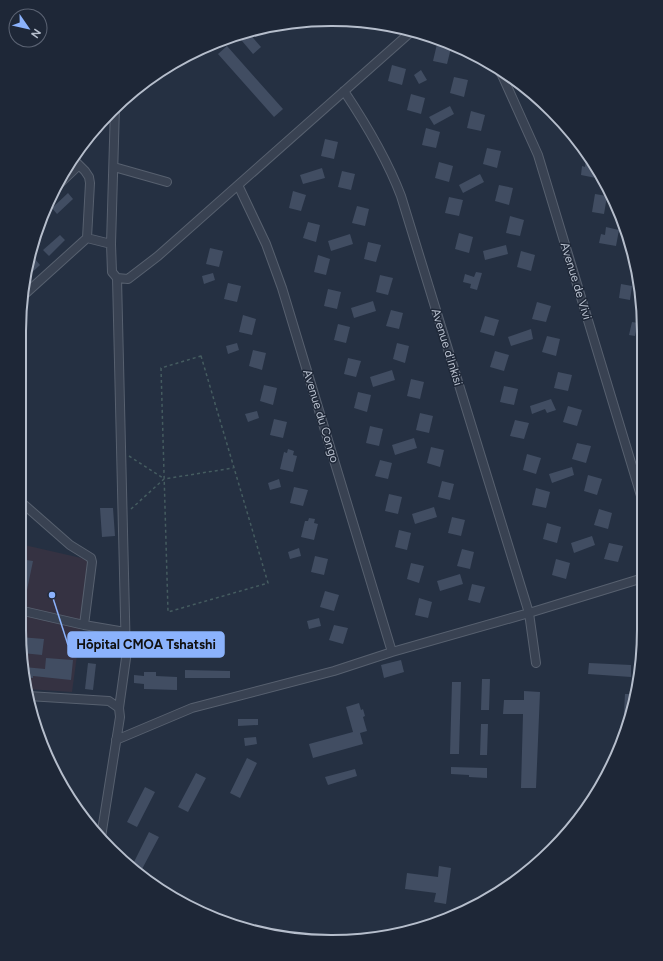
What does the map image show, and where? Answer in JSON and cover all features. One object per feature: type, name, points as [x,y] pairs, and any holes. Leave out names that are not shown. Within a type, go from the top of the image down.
[{"type":"street","points":[[117,278],[128,279],[158,256],[407,35]]},
{"type":"street","name":"Avenue de Vivi","points":[[504,79],[538,155],[637,482]]},
{"type":"street","name":"Avenue d'Inkisi","points":[[344,91],[363,120],[394,176],[401,196],[529,613],[536,663]]},
{"type":"street","points":[[102,831],[120,717],[119,708],[126,658],[117,278],[112,272],[111,244],[115,115]]},
{"type":"street","points":[[29,290],[88,238],[90,183],[89,177],[77,163]]},
{"type":"street","points":[[114,167],[167,182]]},
{"type":"street","name":"Avenue du Congo","points":[[238,185],[264,240],[282,288],[392,652]]},
{"type":"street","points":[[88,238],[111,244]]},
{"type":"street","points":[[26,506],[70,545],[91,558],[92,566],[84,624]]},
{"type":"street","points":[[116,740],[192,708],[334,671],[392,652],[529,613],[637,580]]},
{"type":"street","points":[[26,612],[125,632]]},
{"type":"street","points":[[33,696],[109,701],[119,708]]},
{"type":"path","points":[[201,356],[234,468],[268,583],[168,612],[161,368],[201,356]]},
{"type":"path","points":[[121,451],[164,479]]},
{"type":"path","points":[[122,516],[164,479],[234,468]]},
{"type":"shaded area","points":[[26,545],[90,560],[72,692],[32,689],[26,630]]},
{"type":"building","points":[[252,36],[261,47],[253,54],[241,40]]},
{"type":"building","points":[[437,45],[450,50],[447,64],[433,61]]},
{"type":"building","points":[[227,46],[283,109],[274,117],[218,54]]},
{"type":"building","points":[[392,65],[406,69],[402,85],[388,81]]},
{"type":"building","points":[[421,70],[427,80],[419,84],[414,75]]},
{"type":"building","points":[[454,77],[468,80],[464,97],[450,93]]},
{"type":"building","points":[[411,94],[425,98],[421,114],[407,110]]},
{"type":"building","points":[[450,106],[454,114],[434,125],[429,117]]},
{"type":"building","points":[[471,111],[485,115],[481,131],[467,128]]},
{"type":"building","points":[[426,128],[440,132],[436,148],[422,145]]},
{"type":"building","points":[[325,139],[338,142],[334,159],[321,156]]},
{"type":"building","points":[[487,148],[501,151],[497,168],[483,164]]},
{"type":"building","points":[[586,161],[595,178],[581,175],[582,166],[585,167]]},
{"type":"building","points":[[439,162],[453,166],[449,182],[435,178]]},
{"type":"building","points":[[322,168],[325,178],[303,184],[300,175]]},
{"type":"building","points":[[342,171],[355,174],[351,190],[338,187]]},
{"type":"building","points":[[480,174],[484,182],[463,193],[459,185]]},
{"type":"building","points":[[499,185],[513,188],[509,205],[495,201]]},
{"type":"building","points":[[293,191],[306,195],[301,211],[289,208]]},
{"type":"building","points":[[68,193],[73,199],[57,214],[53,207]]},
{"type":"building","points":[[595,194],[605,196],[606,199],[604,214],[592,212]]},
{"type":"building","points":[[449,197],[463,200],[459,216],[445,213]]},
{"type":"building","points":[[357,206],[369,209],[365,226],[352,223]]},
{"type":"building","points":[[510,216],[524,220],[520,236],[506,233]]},
{"type":"building","points":[[308,222],[320,225],[316,242],[303,238]]},
{"type":"building","points":[[606,227],[619,230],[616,246],[599,243],[601,234],[605,235]]},
{"type":"building","points":[[459,233],[473,237],[469,253],[455,249]]},
{"type":"building","points":[[350,234],[353,244],[331,251],[328,241]]},
{"type":"building","points":[[60,235],[65,240],[49,256],[43,250]]},
{"type":"building","points":[[368,242],[381,245],[376,262],[364,259]]},
{"type":"building","points":[[506,245],[508,254],[485,260],[483,251]]},
{"type":"building","points":[[210,248],[223,251],[219,267],[206,264]]},
{"type":"building","points":[[521,251],[535,255],[531,271],[517,267]]},
{"type":"building","points":[[318,255],[330,259],[326,275],[314,272]]},
{"type":"building","points":[[34,260],[40,265],[32,273],[32,272]]},
{"type":"building","points":[[476,272],[482,273],[477,290],[470,288],[471,284],[463,282],[465,274],[474,277]]},
{"type":"building","points":[[213,273],[215,280],[204,284],[202,276]]},
{"type":"building","points":[[380,275],[393,278],[388,295],[376,292]]},
{"type":"building","points":[[228,283],[241,286],[237,302],[224,299]]},
{"type":"building","points":[[621,284],[632,286],[630,300],[619,298]]},
{"type":"building","points":[[328,289],[341,292],[337,309],[324,306]]},
{"type":"building","points":[[373,301],[376,311],[354,318],[351,308]]},
{"type":"building","points":[[537,302],[551,306],[546,322],[532,319]]},
{"type":"building","points":[[391,310],[403,313],[399,329],[386,326]]},
{"type":"building","points":[[243,315],[256,319],[252,335],[239,332]]},
{"type":"building","points":[[485,316],[499,320],[494,336],[480,332]]},
{"type":"building","points":[[632,322],[637,323],[635,336],[629,335]]},
{"type":"building","points":[[338,324],[350,327],[346,343],[334,340]]},
{"type":"building","points":[[531,329],[533,339],[511,346],[508,337]]},
{"type":"building","points":[[547,336],[560,339],[556,356],[542,352]]},
{"type":"building","points":[[237,343],[239,350],[228,354],[226,346]]},
{"type":"building","points":[[397,343],[409,346],[405,363],[393,359]]},
{"type":"building","points":[[253,350],[266,353],[262,370],[249,366]]},
{"type":"building","points":[[495,351],[509,355],[504,371],[490,367]]},
{"type":"building","points":[[348,358],[361,361],[356,377],[344,374]]},
{"type":"building","points":[[392,370],[395,380],[373,387],[370,377]]},
{"type":"building","points":[[558,372],[572,375],[568,391],[554,388]]},
{"type":"building","points":[[411,379],[424,382],[420,399],[407,396]]},
{"type":"building","points":[[264,385],[277,388],[273,405],[260,401]]},
{"type":"building","points":[[504,386],[518,389],[514,405],[500,402]]},
{"type":"building","points":[[358,392],[371,395],[367,412],[354,408]]},
{"type":"building","points":[[551,399],[556,410],[547,413],[545,409],[532,414],[530,406]]},
{"type":"building","points":[[568,406],[582,410],[577,426],[563,422]]},
{"type":"building","points":[[257,411],[259,418],[248,422],[245,414]]},
{"type":"building","points":[[420,413],[433,416],[429,433],[416,430]]},
{"type":"building","points":[[274,419],[287,422],[283,438],[270,435]]},
{"type":"building","points":[[515,420],[529,423],[524,439],[510,436]]},
{"type":"building","points":[[370,426],[383,429],[379,446],[366,443]]},
{"type":"building","points":[[414,438],[417,448],[395,455],[392,445]]},
{"type":"building","points":[[577,443],[591,446],[586,463],[572,459]]},
{"type":"building","points":[[431,447],[444,450],[440,467],[427,463]]},
{"type":"building","points":[[288,449],[294,451],[293,455],[297,456],[293,472],[280,469],[284,452],[287,453]]},
{"type":"building","points":[[527,454],[541,458],[536,474],[523,470]]},
{"type":"building","points":[[380,460],[392,463],[388,479],[375,476]]},
{"type":"building","points":[[572,467],[574,475],[552,483],[549,474]]},
{"type":"building","points":[[588,475],[602,479],[597,495],[584,491]]},
{"type":"building","points":[[279,479],[281,487],[270,490],[268,483]]},
{"type":"building","points":[[442,481],[454,484],[450,500],[438,497]]},
{"type":"building","points":[[294,487],[308,490],[303,506],[290,503]]},
{"type":"building","points":[[536,488],[550,492],[546,508],[532,505]]},
{"type":"building","points":[[389,494],[402,497],[398,514],[385,511]]},
{"type":"building","points":[[434,507],[437,517],[415,524],[412,514]]},
{"type":"building","points":[[100,508],[113,508],[115,536],[102,537]]},
{"type":"building","points":[[599,509],[612,513],[608,529],[594,525]]},
{"type":"building","points":[[452,517],[465,520],[461,536],[448,533]]},
{"type":"building","points":[[309,518],[315,519],[314,523],[318,524],[314,540],[301,537],[305,521],[308,521]]},
{"type":"building","points":[[547,523],[561,527],[557,543],[543,539]]},
{"type":"building","points":[[399,530],[411,533],[407,550],[395,547]]},
{"type":"building","points":[[592,536],[595,545],[574,553],[571,543]]},
{"type":"building","points":[[609,543],[623,546],[618,562],[604,559]]},
{"type":"building","points":[[299,548],[301,556],[290,559],[288,552]]},
{"type":"building","points":[[462,549],[474,552],[470,569],[457,566]]},
{"type":"building","points":[[315,556],[328,559],[324,575],[311,572]]},
{"type":"building","points":[[556,559],[570,563],[566,579],[552,575]]},
{"type":"building","points":[[26,560],[33,561],[26,590]]},
{"type":"building","points":[[411,563],[424,566],[419,583],[407,579]]},
{"type":"building","points":[[460,574],[463,584],[440,591],[437,581]]},
{"type":"building","points":[[472,584],[485,587],[480,603],[468,600]]},
{"type":"building","points":[[325,591],[339,595],[334,611],[320,607]]},
{"type":"building","points":[[419,598],[432,602],[428,618],[415,615]]},
{"type":"building","points":[[319,618],[321,626],[309,629],[307,621]]},
{"type":"building","points":[[334,625],[348,628],[343,644],[329,640]]},
{"type":"building","points":[[26,638],[44,639],[42,655],[27,654]]},
{"type":"building","points":[[46,658],[73,660],[71,680],[33,676],[33,678],[30,678],[29,667],[45,669]]},
{"type":"building","points":[[401,660],[404,672],[384,678],[381,665]]},
{"type":"building","points":[[88,663],[96,664],[93,690],[85,689]]},
{"type":"building","points":[[589,663],[631,665],[631,677],[588,674]]},
{"type":"building","points":[[185,670],[230,671],[230,678],[185,678]]},
{"type":"building","points":[[144,672],[156,672],[156,676],[177,677],[177,690],[144,689],[144,684],[134,683],[134,675],[144,676]]},
{"type":"building","points":[[482,679],[490,679],[489,710],[481,710]]},
{"type":"building","points":[[452,682],[461,682],[459,754],[450,754]]},
{"type":"building","points":[[524,691],[540,692],[536,788],[521,788],[523,714],[503,714],[504,700],[524,700]]},
{"type":"building","points":[[625,694],[630,694],[627,709],[624,720]]},
{"type":"building","points":[[359,703],[365,716],[363,717],[367,731],[360,733],[363,744],[313,758],[309,744],[353,732],[346,707]]},
{"type":"building","points":[[238,719],[258,719],[258,725],[238,726]]},
{"type":"building","points":[[481,724],[488,724],[487,755],[480,755]]},
{"type":"building","points":[[256,737],[257,744],[245,746],[244,738]]},
{"type":"building","points":[[247,758],[257,763],[240,798],[230,793]]},
{"type":"building","points":[[451,767],[487,768],[487,778],[451,774]]},
{"type":"building","points":[[355,769],[357,776],[328,785],[325,777]]},
{"type":"building","points":[[196,773],[206,778],[188,812],[178,807]]},
{"type":"building","points":[[145,787],[155,792],[137,827],[127,822]]},
{"type":"building","points":[[149,832],[159,837],[142,869],[134,862]]},
{"type":"building","points":[[439,866],[451,868],[446,904],[434,902],[436,893],[405,889],[407,873],[438,877]]},
{"type":"place","name":"Hôpital CMOA Tshatshi","points":[[52,595]]}]
